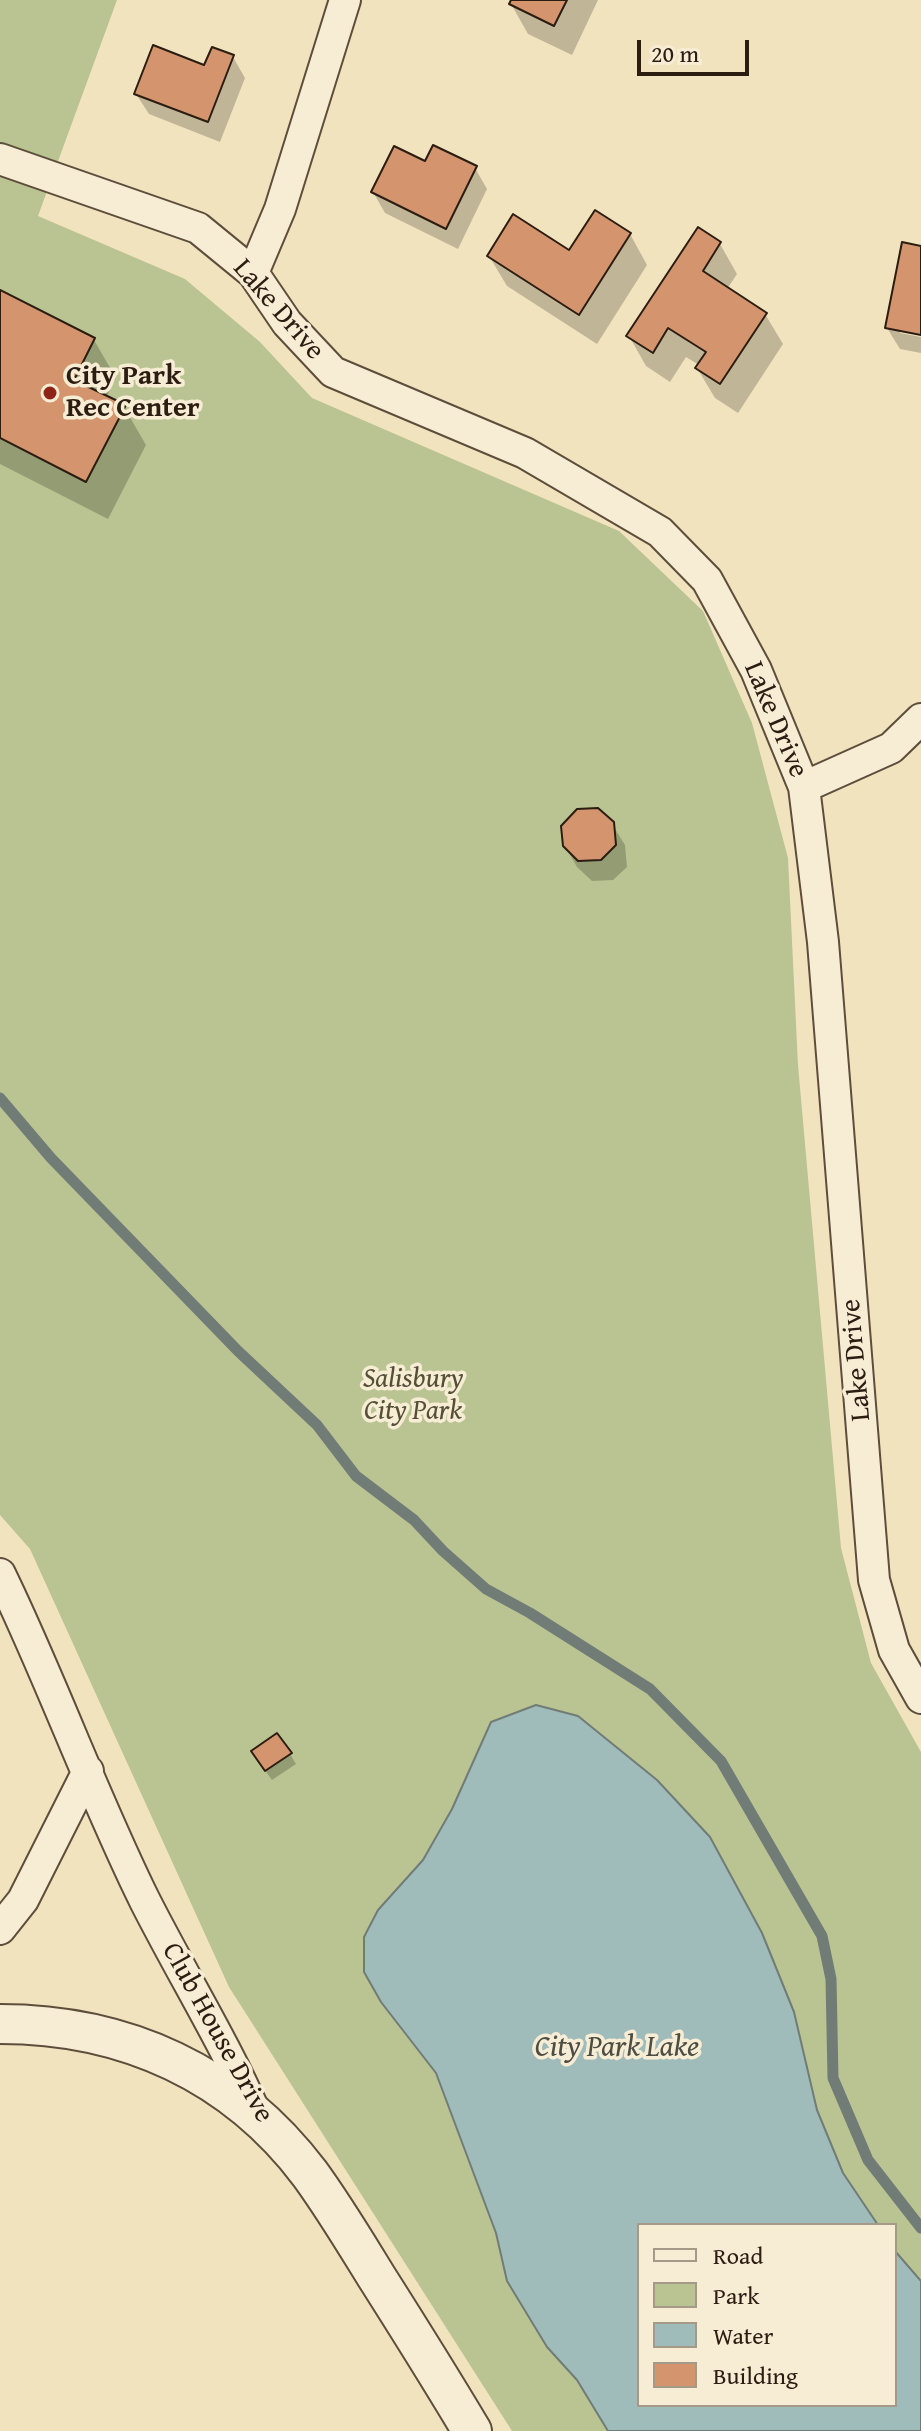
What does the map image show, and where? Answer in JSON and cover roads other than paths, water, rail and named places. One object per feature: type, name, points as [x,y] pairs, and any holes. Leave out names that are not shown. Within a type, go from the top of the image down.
[{"type":"street","points":[[253,273],[280,209],[345,0]]},
{"type":"street","name":"Lake Drive","points":[[0,159],[198,228],[253,273],[287,323],[333,372],[525,453],[660,532],[707,580],[756,670],[804,787],[823,942],[874,1580],[894,1650],[921,1698]]},
{"type":"street","points":[[804,787],[891,748],[921,719]]},
{"type":"street","name":"Club House Drive","points":[[0,1574],[35,1646],[109,1824],[146,1903],[232,2060],[258,2118],[309,2173],[347,2228],[472,2431]]},
{"type":"street","points":[[0,1929],[23,1900],[88,1771]]},
{"type":"street","points":[[0,2024],[74,2029],[165,2055],[211,2082],[258,2118]]},
{"type":"water","name":"City Park Lake","points":[[536,1705],[578,1716],[657,1780],[710,1837],[762,1933],[794,2012],[817,2110],[843,2173],[877,2223],[637,2223],[637,2407],[897,2407],[897,2253],[921,2281],[921,2431],[608,2431],[577,2380],[547,2347],[507,2281],[496,2233],[436,2073],[381,2002],[364,1972],[364,1937],[378,1910],[423,1860],[452,1809],[491,1722]]},
{"type":"waterway","points":[[0,1098],[51,1158],[238,1351],[317,1425],[356,1476],[414,1520],[486,1589],[530,1613],[650,1689],[721,1761],[822,1936],[831,1979],[833,2078],[868,2160],[921,2228]]},
{"type":"place","name":"City Park Rec Center","points":[[50,393]]},
{"type":"park label","name":"Salisbury City Park","points":[[413,1396]]}]
